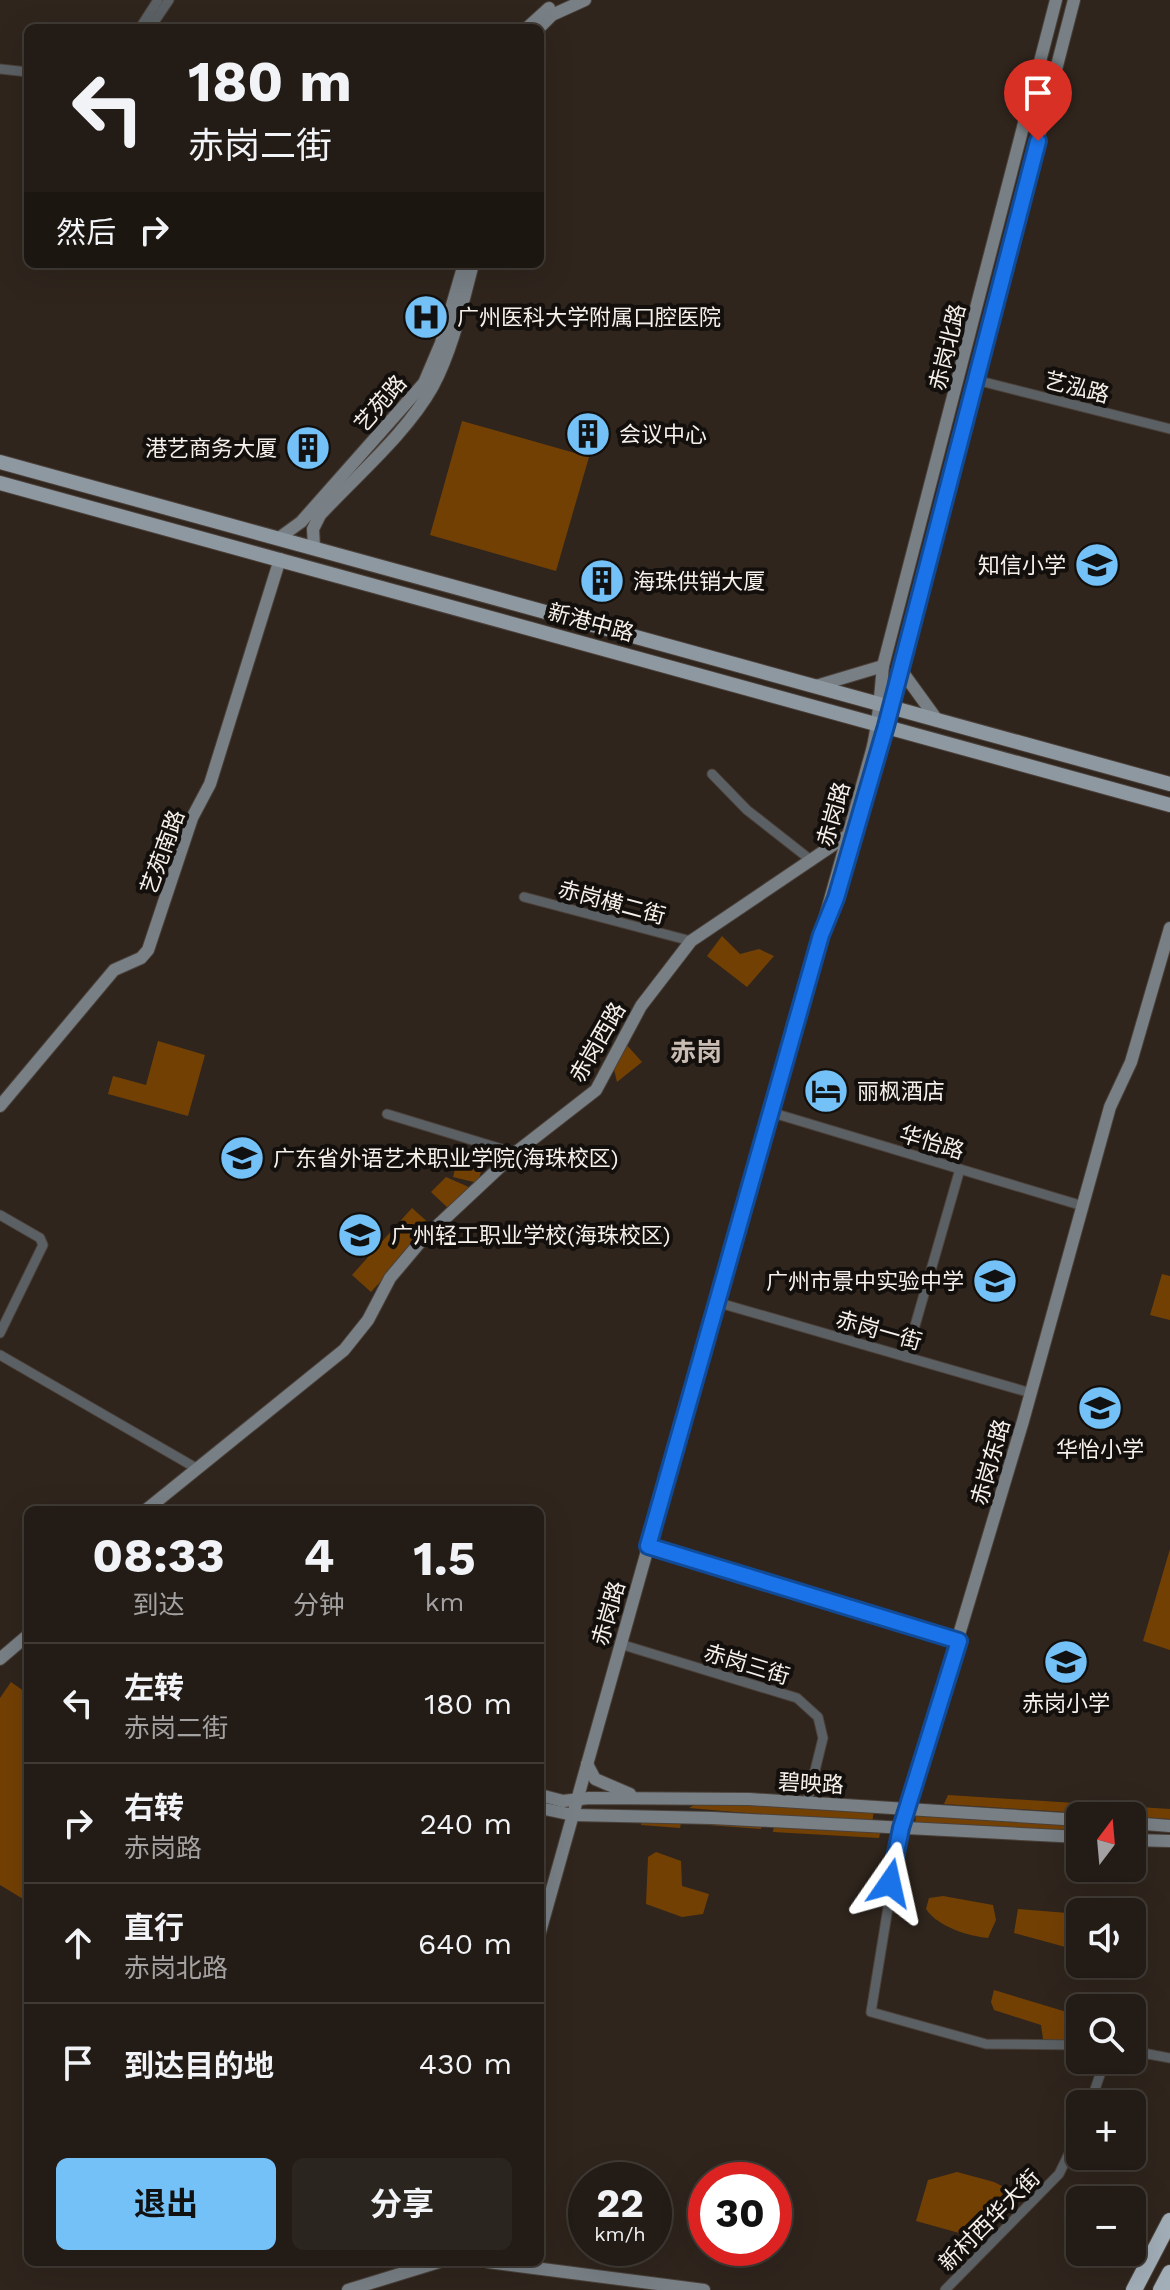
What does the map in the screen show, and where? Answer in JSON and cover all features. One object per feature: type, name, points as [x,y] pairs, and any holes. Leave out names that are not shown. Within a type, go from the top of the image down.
[{"type":"highway","points":[[1134,2290],[1170,2221]]},
{"type":"highway","points":[[1161,2290],[1170,2273]]},
{"type":"main road","points":[[531,24],[541,13],[566,0]]},
{"type":"main road","points":[[543,24],[552,15],[585,0]]},
{"type":"main road","name":"赤岗北路","points":[[884,706],[883,666],[1056,0]]},
{"type":"main road","name":"赤岗北路","points":[[884,706],[901,670],[1074,0]]},
{"type":"main road","name":"艺苑路","points":[[279,538],[301,522],[424,383],[441,343],[463,268]]},
{"type":"main road","name":"艺苑路","points":[[314,547],[313,529],[320,515],[413,413],[434,384],[448,351],[472,268]]},
{"type":"main road","name":"新港中路","points":[[0,462],[1170,784]]},
{"type":"main road","name":"新港中路","points":[[0,483],[1170,805]]},
{"type":"main road","name":"艺苑南路","points":[[0,1106],[114,970],[141,958],[148,950],[192,818],[210,784],[280,559]]},
{"type":"main road","points":[[816,686],[883,666]]},
{"type":"main road","points":[[901,670],[938,721]]},
{"type":"main road","name":"赤岗路","points":[[821,935],[836,898],[882,725],[884,706]]},
{"type":"main road","name":"赤岗路","points":[[544,1918],[848,835],[882,725]]},
{"type":"main road","name":"赤岗西路","points":[[151,1506],[344,1350],[368,1320],[390,1278],[422,1240],[515,1153],[596,1090],[641,1006],[691,941],[848,835]]},
{"type":"main road","name":"赤岗东路","points":[[901,1828],[1031,1393],[1110,1107],[1131,1062],[1170,928]]},
{"type":"main road","points":[[0,1659],[24,1638]]},
{"type":"main road","points":[[587,1764],[591,1774],[604,1785],[649,1799]]},
{"type":"main road","name":"碧映路","points":[[544,1796],[563,1801],[649,1799],[807,1803],[1066,1819]]},
{"type":"main road","name":"碧映路","points":[[544,1809],[573,1815],[643,1815],[1066,1836]]},
{"type":"main road","points":[[1146,1824],[1170,1826]]},
{"type":"main road","points":[[1146,1840],[1170,1841]]},
{"type":"main road","points":[[348,2290],[426,2266]]},
{"type":"main road","points":[[515,2266],[666,2288],[704,2290]]},
{"type":"street","points":[[143,24],[158,0]]},
{"type":"street","points":[[153,24],[169,0]]},
{"type":"street","points":[[0,69],[24,72]]},
{"type":"street","name":"艺泓路","points":[[976,380],[1170,429]]},
{"type":"street","points":[[712,774],[747,810],[812,861]]},
{"type":"street","name":"赤岗横二街","points":[[524,897],[691,941]]},
{"type":"street","name":"华怡路","points":[[770,1112],[1083,1206]]},
{"type":"street","points":[[387,1114],[515,1153]]},
{"type":"street","points":[[906,1357],[960,1169]]},
{"type":"street","points":[[0,1215],[40,1238],[43,1245],[0,1333]]},
{"type":"street","name":"赤岗一街","points":[[716,1302],[1031,1393]]},
{"type":"street","points":[[0,1355],[196,1468]]},
{"type":"street","points":[[648,1546],[959,1641]]},
{"type":"street","name":"赤岗三街","points":[[620,1644],[797,1698],[818,1717],[823,1738],[807,1803]]},
{"type":"street","name":"赤岗东路","points":[[901,1828],[871,2012],[986,2044],[1066,2045]]},
{"type":"street","points":[[1146,2054],[1170,2058]]},
{"type":"street","name":"新村西华大街","points":[[945,2290],[1059,2174],[1066,2160]]},
{"type":"shaded area","points":[[462,421],[589,457],[556,571],[430,535]]},
{"type":"shaded area","points":[[722,936],[740,954],[759,949],[774,956],[747,987],[707,956]]},
{"type":"shaded area","points":[[158,1041],[205,1055],[188,1116],[108,1094],[113,1076],[146,1085]]},
{"type":"shaded area","points":[[624,1042],[642,1062],[617,1082],[613,1065]]},
{"type":"shaded area","points":[[458,1158],[483,1164],[478,1183],[453,1177]]},
{"type":"shaded area","points":[[446,1177],[471,1188],[448,1208],[431,1192]]},
{"type":"shaded area","points":[[412,1208],[431,1225],[371,1292],[352,1275]]},
{"type":"shaded area","points":[[1162,1274],[1170,1276],[1170,1320],[1150,1315]]},
{"type":"shaded area","points":[[1170,1549],[1170,1650],[1143,1641]]},
{"type":"shaded area","points":[[11,1682],[24,1691],[24,1900],[0,1885],[0,1698]]},
{"type":"shaded area","points":[[948,1795],[1066,1802],[1066,1812],[944,1804]]},
{"type":"shaded area","points":[[701,1801],[874,1809],[872,1824],[689,1808]]},
{"type":"shaded area","points":[[1146,1807],[1170,1809],[1170,1819],[1146,1817]]},
{"type":"shaded area","points":[[916,1813],[1066,1822],[1066,1833],[915,1825]]},
{"type":"shaded area","points":[[642,1816],[761,1825],[761,1829],[681,1823],[680,1828],[641,1825]]},
{"type":"shaded area","points":[[774,1824],[881,1829],[879,1838],[773,1832]]},
{"type":"shaded area","points":[[656,1852],[681,1861],[682,1886],[709,1894],[703,1914],[682,1917],[646,1904],[648,1857]]},
{"type":"shaded area","points":[[943,1896],[993,1905],[996,1920],[988,1938],[954,1930],[931,1915],[926,1909],[929,1898]]},
{"type":"shaded area","points":[[1018,1909],[1066,1913],[1066,1947],[1014,1933]]},
{"type":"shaded area","points":[[994,1990],[1066,2012],[1066,2041],[1043,2039],[1041,2025],[994,2010],[991,2002]]},
{"type":"shaded area","points":[[957,2172],[994,2182],[1022,2196],[981,2239],[916,2221],[928,2180]]},
{"type":"place","name":"广州医科大学附属口腔医院","points":[[426,317]]},
{"type":"place","name":"会议中心","points":[[588,434]]},
{"type":"place","name":"港艺商务大厦","points":[[308,448]]},
{"type":"place","name":"知信小学","points":[[1097,565]]},
{"type":"place","name":"海珠供销大厦","points":[[602,581]]},
{"type":"place","name":"丽枫酒店","points":[[826,1091]]},
{"type":"place","name":"广东省外语艺术职业学院(海珠校区)","points":[[242,1158]]},
{"type":"place","name":"广州轻工职业学校(海珠校区)","points":[[360,1235]]},
{"type":"place","name":"广州市景中实验中学","points":[[995,1281]]},
{"type":"place","name":"华怡小学","points":[[1100,1408]]},
{"type":"place","name":"赤岗小学","points":[[1066,1662]]},
{"type":"district","name":"赤岗","points":[[696,1052]]},
{"type":"route","points":[[890,1883],[901,1828],[959,1641],[648,1546],[821,935],[836,898],[886,726],[1038,141]]}]
